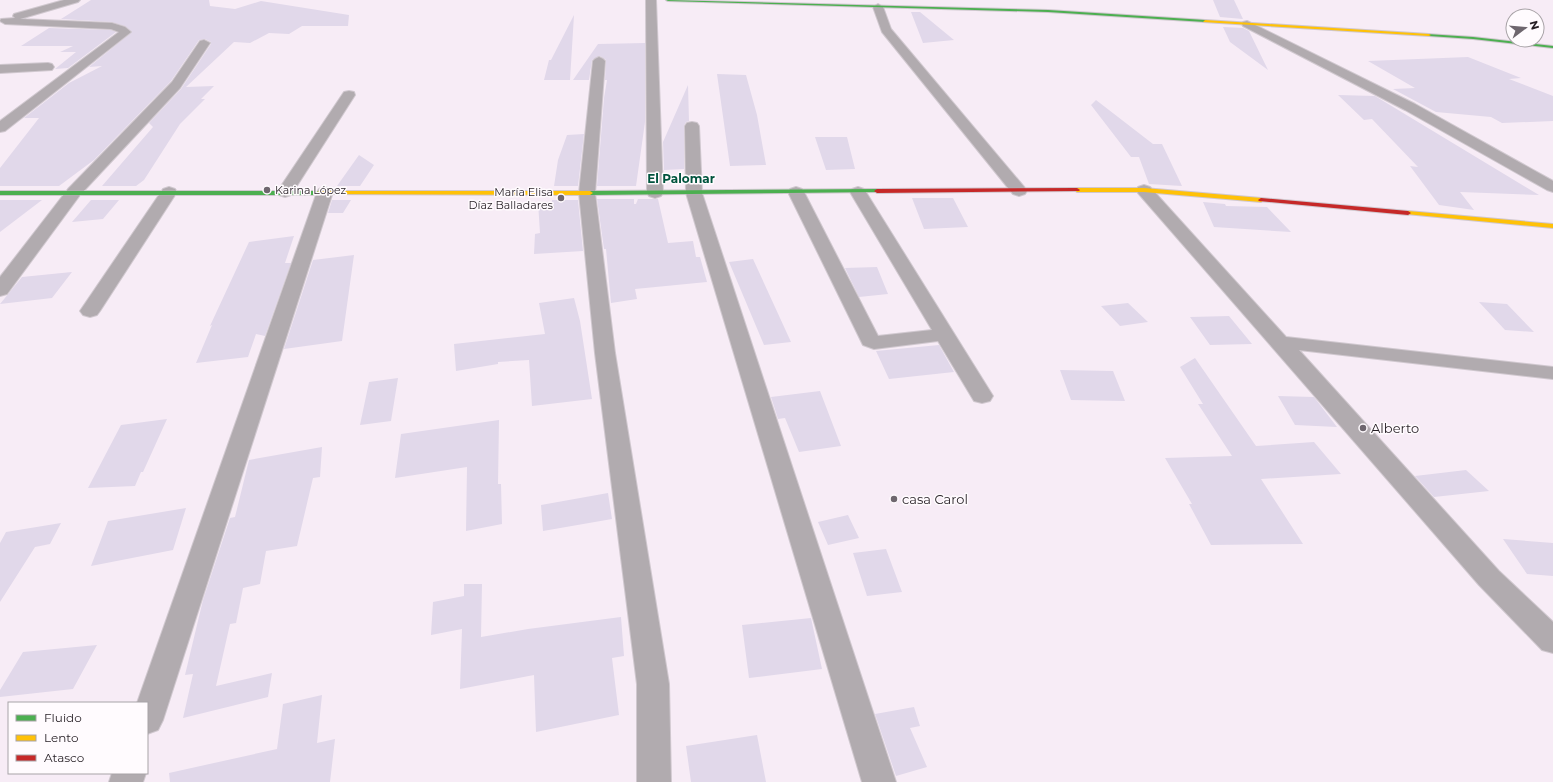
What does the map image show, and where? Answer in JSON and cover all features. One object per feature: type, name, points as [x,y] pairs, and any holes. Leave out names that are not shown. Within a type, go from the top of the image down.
[{"type":"street","points":[[2,22],[27,13],[75,0]]},
{"type":"street","points":[[651,0],[655,193]]},
{"type":"street","points":[[668,0],[1048,11],[1472,38],[1553,46]]},
{"type":"street","points":[[878,7],[886,30],[1019,191]]},
{"type":"street","points":[[0,128],[126,32],[112,26],[2,22]]},
{"type":"street","points":[[1248,24],[1410,107],[1553,187]]},
{"type":"street","points":[[0,290],[74,192],[176,85],[204,43]]},
{"type":"street","points":[[599,61],[586,193],[605,353],[653,684],[654,782]]},
{"type":"street","points":[[0,69],[48,67]]},
{"type":"street","points":[[285,192],[349,95]]},
{"type":"street","points":[[692,126],[694,193],[879,782]]},
{"type":"street","points":[[1144,190],[1490,578],[1553,641]]},
{"type":"street","points":[[0,193],[694,193],[1144,190],[1553,226]]},
{"type":"street","points":[[90,311],[169,192]]},
{"type":"street","points":[[148,717],[325,192]]},
{"type":"street","points":[[796,192],[870,341],[874,343],[945,334]]},
{"type":"street","points":[[858,192],[982,396]]},
{"type":"street","points":[[1278,342],[1553,373]]},
{"type":"building","points":[[91,0],[209,0],[210,6],[235,9],[261,1],[349,15],[348,26],[302,26],[289,34],[269,33],[250,43],[234,42],[186,87],[214,86],[201,99],[205,99],[180,124],[144,180],[136,186],[102,186],[153,127],[149,123],[181,89],[211,44],[211,42],[205,39],[199,40],[171,81],[94,160],[59,186],[0,186],[0,168],[39,118],[24,118],[69,83],[102,66],[89,67],[132,32],[125,26],[112,22],[61,19]]},
{"type":"building","points":[[1213,0],[1234,0],[1243,19],[1220,17]]},
{"type":"building","points":[[911,12],[920,12],[954,40],[923,43]]},
{"type":"building","points":[[574,15],[570,80],[544,80],[549,60],[551,60]]},
{"type":"building","points":[[1223,27],[1243,28],[1249,31],[1268,70],[1230,42]]},
{"type":"building","points":[[49,28],[111,30],[116,32],[68,68],[55,69],[76,52],[60,52],[73,46],[21,46]]},
{"type":"building","points":[[645,43],[645,122],[636,186],[597,186],[604,98],[607,80],[605,80],[606,60],[600,56],[592,60],[589,80],[573,80],[598,44]]},
{"type":"building","points":[[1468,57],[1521,78],[1509,79],[1553,96],[1553,121],[1502,123],[1491,117],[1436,112],[1393,89],[1415,88],[1368,61]]},
{"type":"building","points":[[717,74],[746,75],[757,115],[766,165],[730,166]]},
{"type":"building","points":[[688,85],[689,121],[686,122],[684,126],[684,169],[664,170],[663,142]]},
{"type":"building","points":[[1338,95],[1375,96],[1539,195],[1460,192],[1474,210],[1439,205],[1410,166],[1418,167],[1372,119],[1364,120]]},
{"type":"building","points":[[1096,100],[1153,144],[1162,144],[1182,186],[1149,184],[1139,157],[1131,157],[1091,105]]},
{"type":"building","points":[[584,134],[578,186],[554,186],[558,160],[567,135]]},
{"type":"building","points":[[815,137],[847,137],[855,169],[826,170]]},
{"type":"building","points":[[359,155],[374,165],[360,186],[337,186]]},
{"type":"building","points":[[912,198],[953,198],[968,227],[924,229]]},
{"type":"building","points":[[597,199],[634,199],[634,204],[636,204],[638,199],[658,199],[668,243],[693,241],[696,257],[700,257],[707,282],[635,289],[637,299],[611,303],[606,249],[604,249]]},
{"type":"building","points":[[0,200],[42,200],[0,232]]},
{"type":"building","points":[[91,200],[119,200],[103,219],[72,222]]},
{"type":"building","points":[[332,200],[351,200],[343,213],[328,213]]},
{"type":"building","points":[[552,200],[578,200],[583,251],[534,254],[535,234],[540,233],[538,202],[552,202]]},
{"type":"building","points":[[1203,202],[1225,204],[1226,206],[1267,207],[1291,232],[1214,227]]},
{"type":"building","points":[[294,236],[285,263],[291,263],[265,336],[256,334],[248,357],[196,363],[212,325],[210,326],[249,242]]},
{"type":"building","points":[[354,255],[342,341],[284,349],[313,260]]},
{"type":"building","points":[[753,259],[791,342],[764,345],[729,262]]},
{"type":"building","points":[[877,267],[888,294],[859,297],[845,268]]},
{"type":"building","points":[[72,272],[52,298],[0,304],[22,277]]},
{"type":"building","points":[[574,298],[580,321],[592,399],[532,406],[529,360],[498,362],[498,364],[456,371],[454,344],[545,334],[539,303]]},
{"type":"building","points":[[1479,302],[1507,304],[1534,332],[1505,330]]},
{"type":"building","points":[[1128,303],[1148,322],[1120,326],[1101,306]]},
{"type":"building","points":[[1229,316],[1252,344],[1210,345],[1190,317]]},
{"type":"building","points":[[939,345],[954,372],[889,379],[876,351]]},
{"type":"building","points":[[1195,358],[1256,446],[1314,442],[1341,474],[1261,479],[1303,544],[1211,545],[1189,504],[1192,504],[1165,458],[1232,456],[1198,404],[1203,404],[1180,367]]},
{"type":"building","points":[[1060,370],[1113,371],[1125,401],[1071,400]]},
{"type":"building","points":[[398,378],[391,421],[360,425],[369,382]]},
{"type":"building","points":[[820,391],[841,446],[799,452],[785,418],[778,419],[771,397]]},
{"type":"building","points":[[1278,396],[1314,397],[1337,427],[1295,425]]},
{"type":"building","points":[[167,419],[135,486],[88,488],[121,425]]},
{"type":"building","points":[[499,420],[498,484],[501,484],[502,524],[466,531],[467,467],[395,478],[401,434]]},
{"type":"building","points":[[322,447],[320,477],[313,478],[297,546],[266,551],[260,584],[243,588],[236,623],[230,624],[216,686],[272,673],[268,697],[183,718],[193,674],[185,675],[203,600],[230,518],[235,517],[249,460]]},
{"type":"building","points":[[1466,470],[1489,491],[1434,497],[1415,476]]},
{"type":"building","points":[[608,493],[612,519],[543,531],[541,505]]},
{"type":"building","points":[[186,508],[173,550],[91,566],[108,521]]},
{"type":"building","points":[[848,515],[859,538],[828,545],[818,522]]},
{"type":"building","points":[[61,523],[50,544],[35,547],[0,602],[0,543],[6,532]]},
{"type":"building","points":[[1503,539],[1553,543],[1553,576],[1527,574]]},
{"type":"building","points":[[886,549],[902,592],[867,596],[853,553]]},
{"type":"building","points":[[464,584],[482,584],[481,637],[528,629],[621,617],[624,656],[612,658],[619,715],[536,732],[534,675],[460,689],[462,629],[431,635],[433,602],[464,596]]},
{"type":"building","points":[[811,618],[822,669],[749,678],[742,625]]},
{"type":"building","points":[[97,645],[73,689],[0,697],[0,690],[23,652]]},
{"type":"building","points":[[322,695],[317,743],[335,739],[330,782],[170,782],[169,773],[277,749],[283,704]]},
{"type":"building","points":[[914,707],[920,726],[910,728],[927,767],[896,776],[875,714]]},
{"type":"building","points":[[757,735],[766,782],[691,782],[686,746]]},
{"type":"traffic: fast","points":[[668,0],[1048,11],[1205,21]]},
{"type":"traffic: fast","points":[[1429,35],[1473,38],[1553,47]]},
{"type":"traffic: fast","points":[[590,193],[877,191]]},
{"type":"traffic: fast","points":[[0,193],[319,193]]},
{"type":"traffic: slow","points":[[1205,21],[1429,35]]},
{"type":"traffic: slow","points":[[1077,190],[1144,190],[1261,200]]},
{"type":"traffic: slow","points":[[319,193],[590,193]]},
{"type":"traffic: slow","points":[[1408,213],[1553,226]]},
{"type":"traffic: jam","points":[[877,191],[1077,190]]},
{"type":"traffic: jam","points":[[1261,200],[1408,213]]},
{"type":"place","name":"Karina López","points":[[267,190]]},
{"type":"place","name":"María Elisa Díaz Balladares","points":[[561,198]]},
{"type":"place","name":"Alberto","points":[[1363,428]]},
{"type":"place","name":"casa Carol","points":[[894,499]]},
{"type":"district","name":"El Palomar","points":[[681,179]]}]
